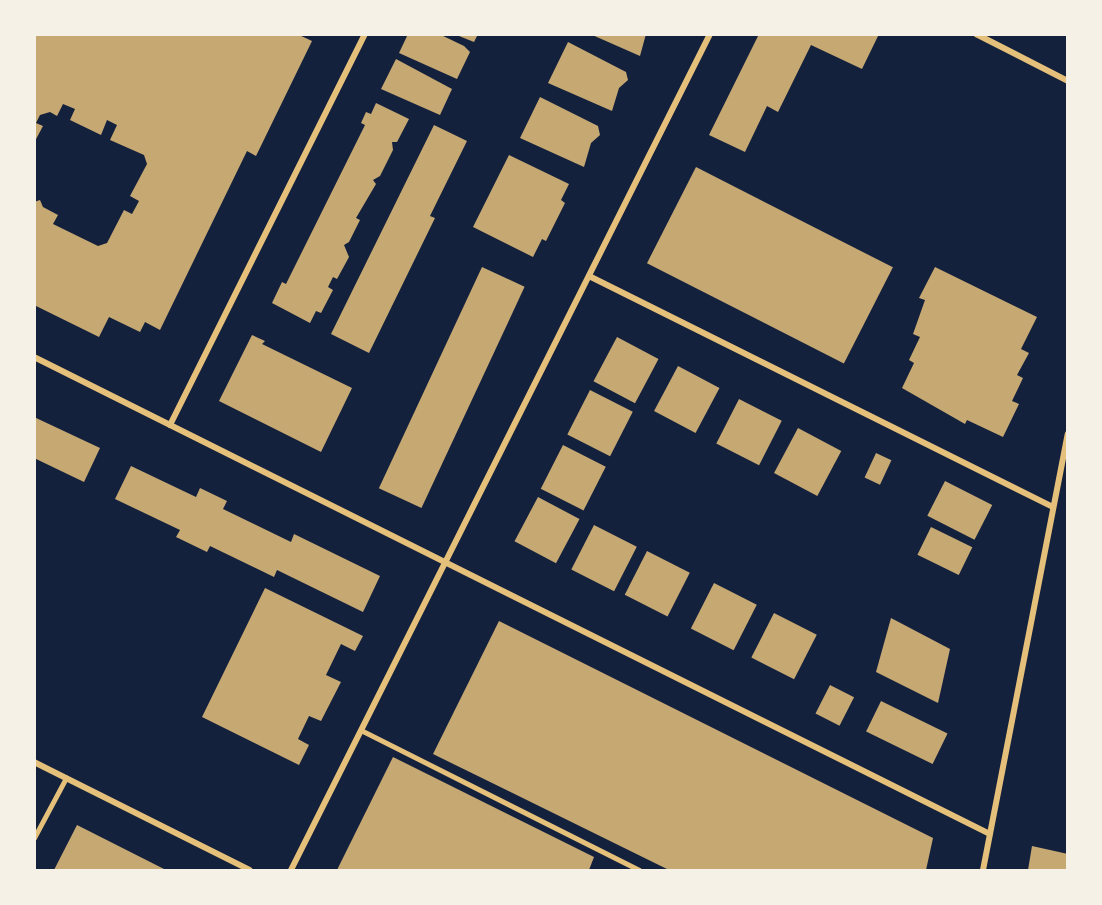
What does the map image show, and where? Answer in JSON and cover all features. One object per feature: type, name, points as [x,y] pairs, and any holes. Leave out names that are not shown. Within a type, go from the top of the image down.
[{"type":"street","points":[[170,425],[365,34]]},
{"type":"street","points":[[291,870],[363,731],[710,34]]},
{"type":"street","points":[[976,34],[1068,81]]},
{"type":"street","points":[[589,276],[1053,507]]},
{"type":"street","points":[[34,357],[990,834]]},
{"type":"street","points":[[983,870],[1068,434]]},
{"type":"street","points":[[34,762],[250,870]]},
{"type":"lane","points":[[363,731],[639,870]]},
{"type":"lane","points":[[34,838],[66,778]]},
{"type":"building","points":[[34,34],[297,34],[312,41],[256,156],[247,151],[160,330],[145,322],[140,332],[109,317],[99,337],[34,305],[34,202],[40,200],[43,207],[58,215],[53,224],[98,246],[107,243],[124,210],[132,214],[139,201],[130,196],[147,164],[144,155],[110,140],[117,125],[107,120],[101,135],[70,120],[75,109],[63,104],[57,116],[50,112],[40,115],[36,123],[43,126],[34,143]]},
{"type":"building","points":[[408,34],[439,34],[464,46],[470,52],[457,79],[399,53]]},
{"type":"building","points":[[454,34],[478,34],[474,42]]},
{"type":"building","points":[[590,34],[646,34],[640,56]]},
{"type":"building","points":[[759,34],[879,34],[862,69],[811,45],[778,112],[767,106],[745,152],[709,135]]},
{"type":"building","points":[[568,42],[626,72],[628,80],[619,88],[612,111],[548,83]]},
{"type":"building","points":[[396,59],[452,89],[440,115],[381,89]]},
{"type":"building","points":[[540,97],[598,126],[600,135],[591,143],[584,167],[520,138]]},
{"type":"building","points":[[376,103],[409,119],[397,142],[392,142],[393,150],[380,176],[373,180],[376,184],[356,218],[360,220],[349,242],[344,245],[349,257],[337,279],[333,277],[328,287],[333,290],[321,313],[316,311],[310,323],[272,303],[282,282],[286,284],[365,125],[361,123],[366,112],[371,114]]},
{"type":"building","points":[[434,125],[467,141],[430,216],[435,218],[369,353],[331,334]]},
{"type":"building","points":[[509,155],[569,184],[561,200],[565,203],[546,241],[542,239],[533,257],[473,227]]},
{"type":"building","points":[[696,167],[893,267],[844,364],[647,263]]},
{"type":"building","points":[[482,267],[525,287],[421,508],[379,488]]},
{"type":"building","points":[[935,267],[1037,317],[1021,349],[1029,353],[1017,375],[1023,378],[1012,401],[1019,404],[1003,437],[967,420],[965,424],[902,388],[914,363],[909,360],[920,337],[913,334],[925,300],[919,298]]},
{"type":"building","points":[[252,335],[265,341],[262,344],[352,388],[321,452],[219,401]]},
{"type":"building","points":[[617,337],[658,359],[635,403],[594,381]]},
{"type":"building","points":[[678,366],[719,388],[696,433],[654,411]]},
{"type":"building","points":[[590,390],[633,412],[610,456],[567,435]]},
{"type":"building","points":[[739,399],[782,421],[759,465],[716,444]]},
{"type":"building","points":[[34,417],[100,448],[84,482],[34,458]]},
{"type":"building","points":[[798,428],[841,451],[817,496],[774,473]]},
{"type":"building","points":[[563,445],[606,467],[584,510],[541,489]]},
{"type":"building","points":[[876,453],[891,460],[880,485],[865,477]]},
{"type":"building","points":[[131,466],[196,497],[200,488],[227,501],[223,509],[291,542],[294,534],[380,576],[363,612],[277,570],[274,577],[210,546],[207,552],[176,537],[180,530],[115,499]]},
{"type":"building","points":[[945,481],[992,505],[975,540],[927,516]]},
{"type":"building","points":[[538,497],[579,519],[556,563],[515,541]]},
{"type":"building","points":[[594,525],[637,547],[614,591],[571,570]]},
{"type":"building","points":[[931,527],[972,547],[959,575],[917,555]]},
{"type":"building","points":[[647,551],[690,573],[668,616],[625,595]]},
{"type":"building","points":[[714,583],[757,605],[734,650],[691,628]]},
{"type":"building","points":[[265,588],[363,636],[355,651],[341,644],[326,675],[341,682],[321,721],[309,716],[298,739],[309,745],[299,765],[202,717]]},
{"type":"building","points":[[774,613],[817,635],[794,679],[751,658]]},
{"type":"building","points":[[891,618],[950,649],[938,703],[876,672]]},
{"type":"building","points":[[499,621],[933,838],[926,870],[669,870],[433,754]]},
{"type":"building","points":[[830,685],[854,697],[840,726],[815,714]]},
{"type":"building","points":[[881,701],[948,733],[933,764],[866,732]]},
{"type":"building","points":[[393,757],[594,857],[589,870],[337,870]]},
{"type":"building","points":[[77,825],[166,870],[54,870]]},
{"type":"building","points":[[1032,846],[1068,854],[1068,870],[1028,870]]}]
